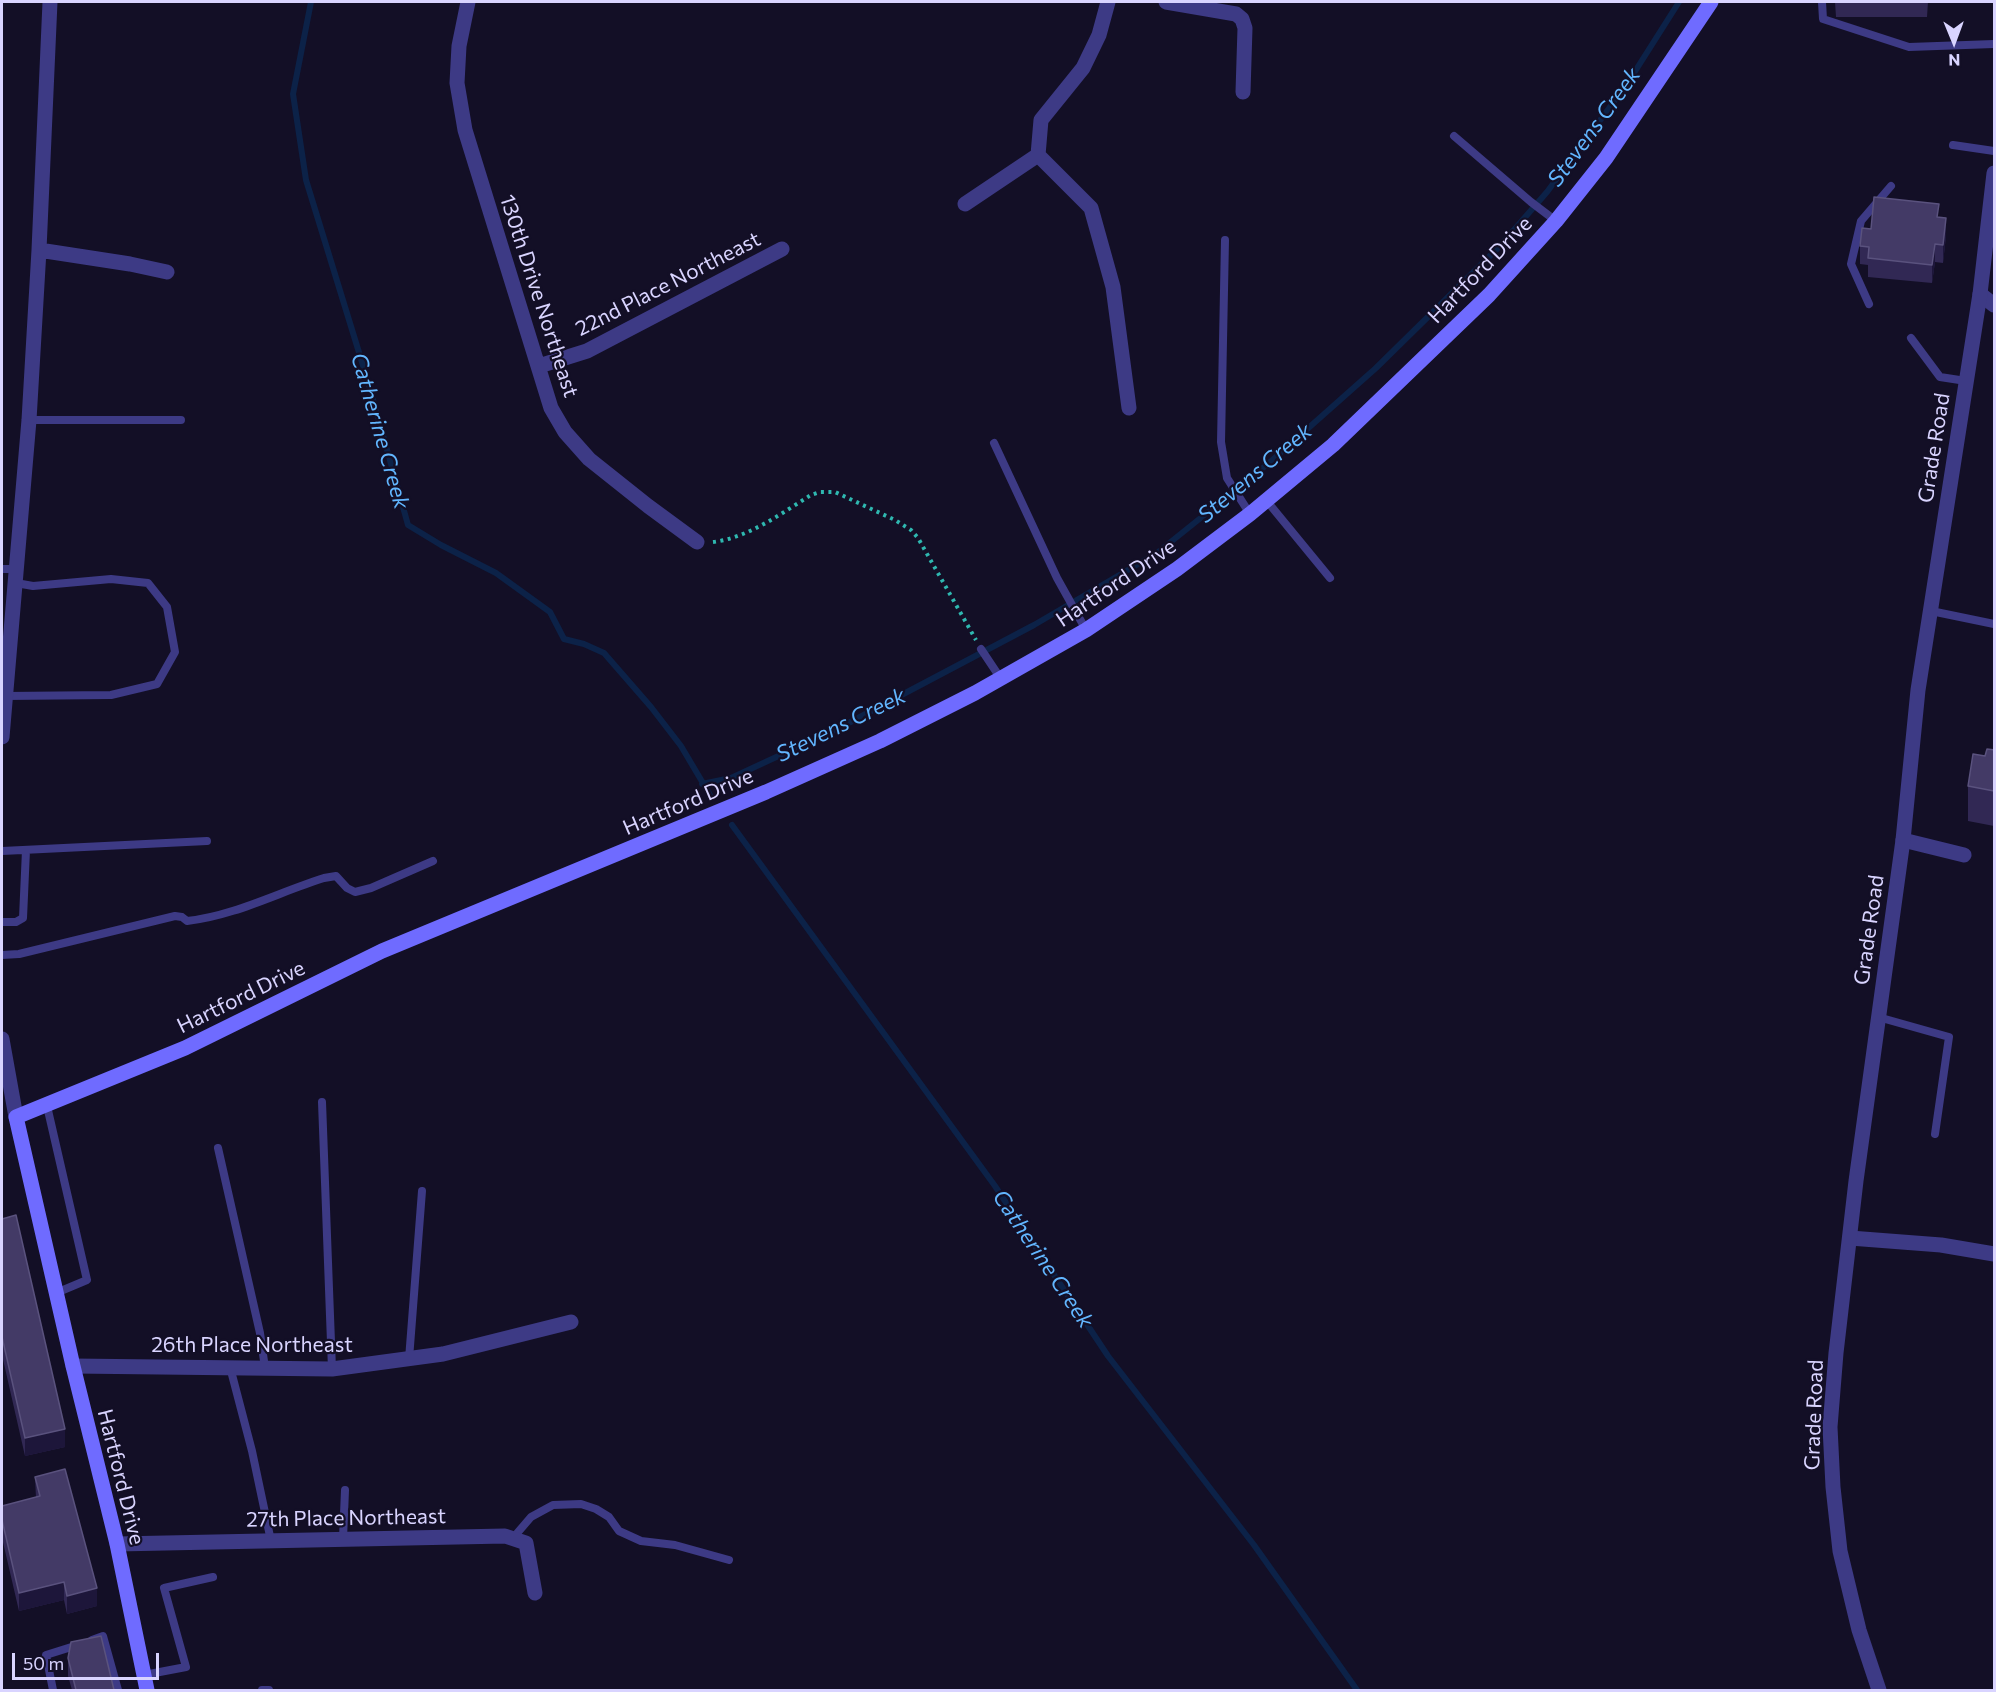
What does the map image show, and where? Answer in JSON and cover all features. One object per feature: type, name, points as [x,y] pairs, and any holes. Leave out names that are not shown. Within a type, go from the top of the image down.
[{"type":"main road","name":"Hartford Drive","points":[[147,1690],[117,1544],[73,1366],[16,1117],[185,1048],[382,951],[766,792],[880,741],[1001,679],[1086,630],[1177,569],[1246,509],[1266,500],[1333,445],[1489,295],[1556,221],[1606,158],[1711,2]]},
{"type":"street","points":[[2,737],[5,665],[17,576],[29,420],[50,2]]},
{"type":"street","name":"130th Drive Northeast","points":[[468,2],[459,46],[457,83],[465,130],[551,408],[565,432],[589,459],[697,542]]},
{"type":"street","points":[[1108,2],[1099,35],[1083,68],[1041,120],[1038,154],[1091,208],[1113,287],[1129,408]]},
{"type":"street","points":[[1166,2],[1236,14],[1242,19],[1245,28],[1242,92]]},
{"type":"street","points":[[965,204],[1038,154]]},
{"type":"street","name":"Grade Road","points":[[1879,1690],[1859,1630],[1840,1551],[1833,1487],[1830,1427],[1836,1353],[1850,1238],[1903,840],[1918,690],[1992,216],[1995,173]]},
{"type":"street","name":"22nd Place Northeast","points":[[539,366],[587,351],[782,249]]},
{"type":"street","points":[[39,250],[167,272]]},
{"type":"street","points":[[1980,294],[1995,305]]},
{"type":"street","points":[[1903,840],[1964,855]]},
{"type":"street","points":[[2,1039],[16,1117]]},
{"type":"street","points":[[1850,1238],[1941,1245],[1995,1254]]},
{"type":"street","name":"26th Place Northeast","points":[[73,1366],[332,1369],[443,1354],[571,1322]]},
{"type":"street","name":"27th Place Northeast","points":[[117,1544],[505,1536],[513,1539]]},
{"type":"street","points":[[513,1539],[526,1543],[535,1593]]},
{"type":"lane","points":[[1822,2],[1822,19],[1909,46],[1995,44]]},
{"type":"lane","points":[[1454,136],[1556,221]]},
{"type":"lane","points":[[1953,145],[1995,151]]},
{"type":"lane","points":[[1869,304],[1851,264],[1861,221],[1891,186]]},
{"type":"lane","points":[[1225,240],[1221,442],[1227,478],[1246,509]]},
{"type":"lane","points":[[1911,338],[1940,377],[1966,381]]},
{"type":"lane","points":[[29,420],[181,420]]},
{"type":"lane","points":[[994,443],[1065,592],[1086,630]]},
{"type":"lane","points":[[1266,500],[1330,578]]},
{"type":"lane","points":[[2,569],[33,586],[111,579],[148,583],[167,607],[175,652],[157,684],[111,695],[5,696]]},
{"type":"lane","points":[[1930,611],[1995,624]]},
{"type":"lane","points":[[981,650],[1001,679]]},
{"type":"lane","points":[[2,851],[207,841]]},
{"type":"lane","points":[[2,922],[16,922],[23,918],[26,850]]},
{"type":"lane","points":[[2,955],[19,954],[175,916],[187,921],[204,920],[324,878],[336,876],[347,888],[356,892],[371,888],[433,861]]},
{"type":"lane","points":[[1878,1017],[1949,1037],[1935,1134]]},
{"type":"lane","points":[[322,1102],[332,1369]]},
{"type":"lane","points":[[47,1106],[87,1280],[56,1293]]},
{"type":"lane","points":[[218,1148],[260,1333],[265,1368]]},
{"type":"lane","points":[[409,1359],[422,1191]]},
{"type":"lane","points":[[230,1367],[252,1451],[271,1541]]},
{"type":"lane","points":[[343,1539],[345,1490]]},
{"type":"lane","points":[[513,1539],[531,1517],[553,1505],[581,1503],[603,1513],[609,1517],[619,1531],[640,1541],[675,1545],[729,1560]]},
{"type":"lane","points":[[143,1675],[186,1667],[164,1588],[213,1576]]},
{"type":"lane","points":[[53,1690],[46,1654],[103,1636],[118,1690]]},
{"type":"lane","points":[[262,1690],[269,1690]]},
{"type":"path","points":[[697,542],[733,537],[812,495],[820,492],[835,492],[911,530],[924,548],[981,650]]},
{"type":"building","points":[[1874,197],[1939,204],[1937,217],[1946,218],[1943,245],[1935,244],[1932,265],[1868,258],[1869,247],[1860,246],[1862,228],[1871,229]]},
{"type":"building","points":[[1987,749],[1995,750],[1994,791],[1968,786],[1973,754],[1985,756]]},
{"type":"building","points":[[16,1215],[65,1429],[25,1438],[2,1337],[2,1219]]},
{"type":"building","points":[[65,1469],[97,1588],[67,1596],[64,1582],[19,1593],[2,1520],[2,1506],[40,1496],[35,1477]]},
{"type":"building","points":[[101,1636],[114,1690],[76,1690],[68,1658],[71,1642]]},
{"type":"waterway","name":"Catherine Creek","points":[[311,2],[293,94],[306,180],[369,385],[408,525],[496,573],[550,612],[564,639],[584,644],[604,653],[681,746],[710,795]]},
{"type":"waterway","name":"Stevens Creek","points":[[702,784],[731,778],[841,727],[1034,625],[1157,553],[1269,463],[1376,368],[1500,246],[1547,192],[1627,84],[1679,2]]},
{"type":"waterway","name":"Catherine Creek","points":[[732,825],[995,1186],[1108,1356],[1254,1545],[1357,1690]]}]
